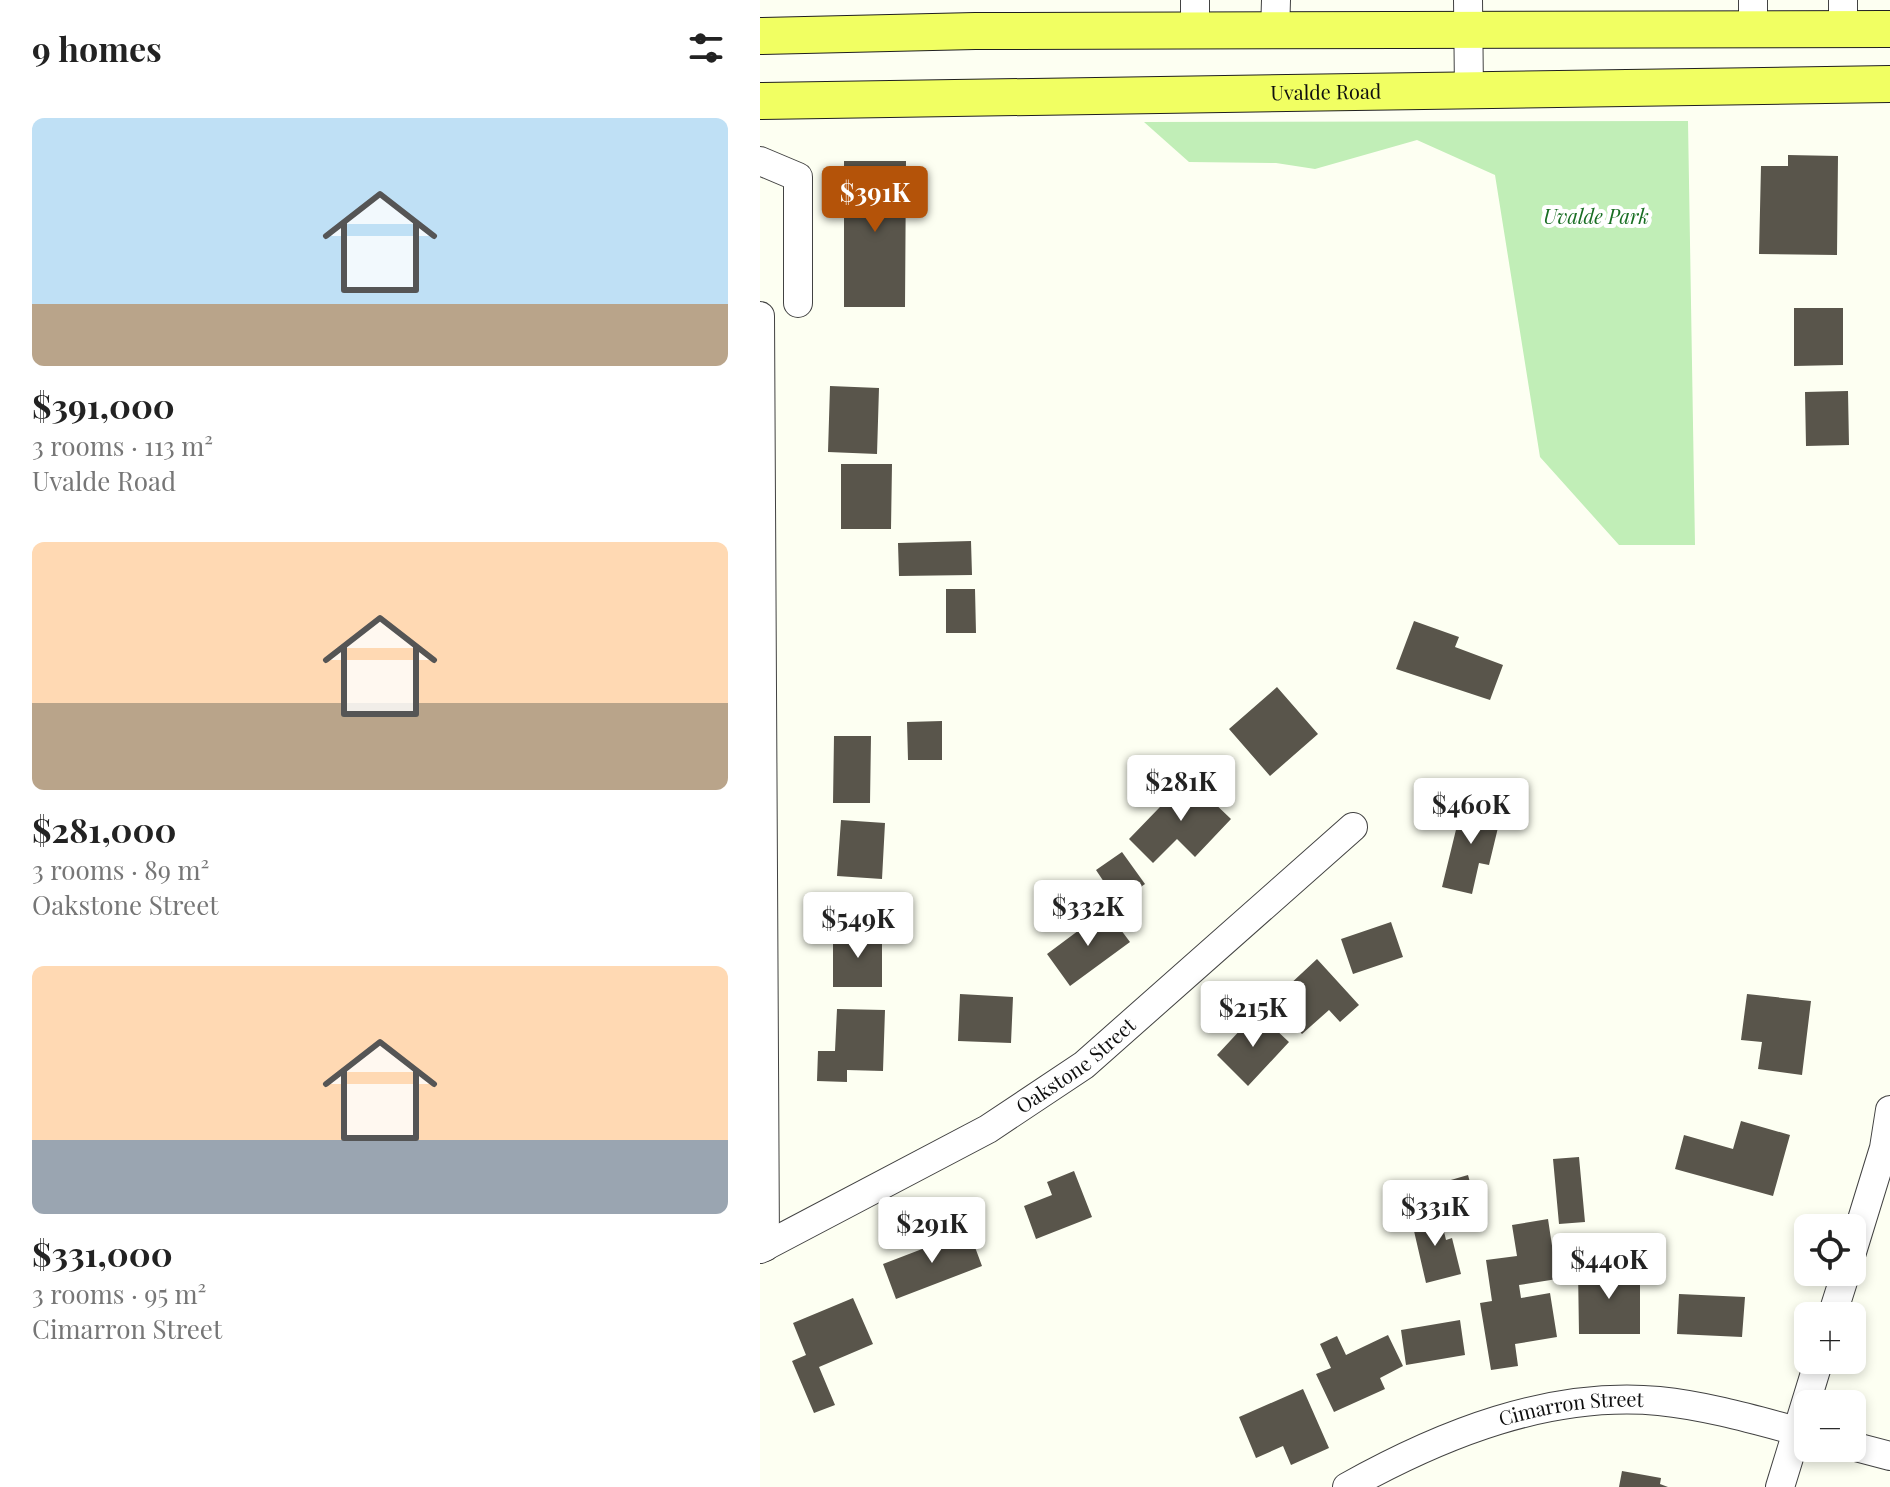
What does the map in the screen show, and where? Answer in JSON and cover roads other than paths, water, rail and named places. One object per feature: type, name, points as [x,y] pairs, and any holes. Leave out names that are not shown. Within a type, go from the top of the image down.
[{"type":"main road","points":[[760,36],[975,31],[1275,17],[1843,15],[1890,29]]},
{"type":"main road","name":"Uvalde Road","points":[[760,101],[1890,84]]},
{"type":"street","points":[[1468,16],[1469,92]]},
{"type":"street","points":[[760,161],[798,177],[798,303]]},
{"type":"street","points":[[760,316],[763,1248]]},
{"type":"street","name":"Oakstone Street","points":[[763,1248],[988,1129],[1084,1065],[1353,827]]},
{"type":"street","points":[[1864,1214],[1884,1148],[1890,1110]]},
{"type":"street","name":"Cimarron Street","points":[[1347,1487],[1392,1462],[1518,1412],[1595,1400],[1660,1401],[1794,1431]]},
{"type":"street","points":[[1866,1450],[1890,1456]]},
{"type":"street","points":[[1780,1487],[1794,1454]]},
{"type":"park label","name":"Uvalde Park","points":[[1596,217]]}]
